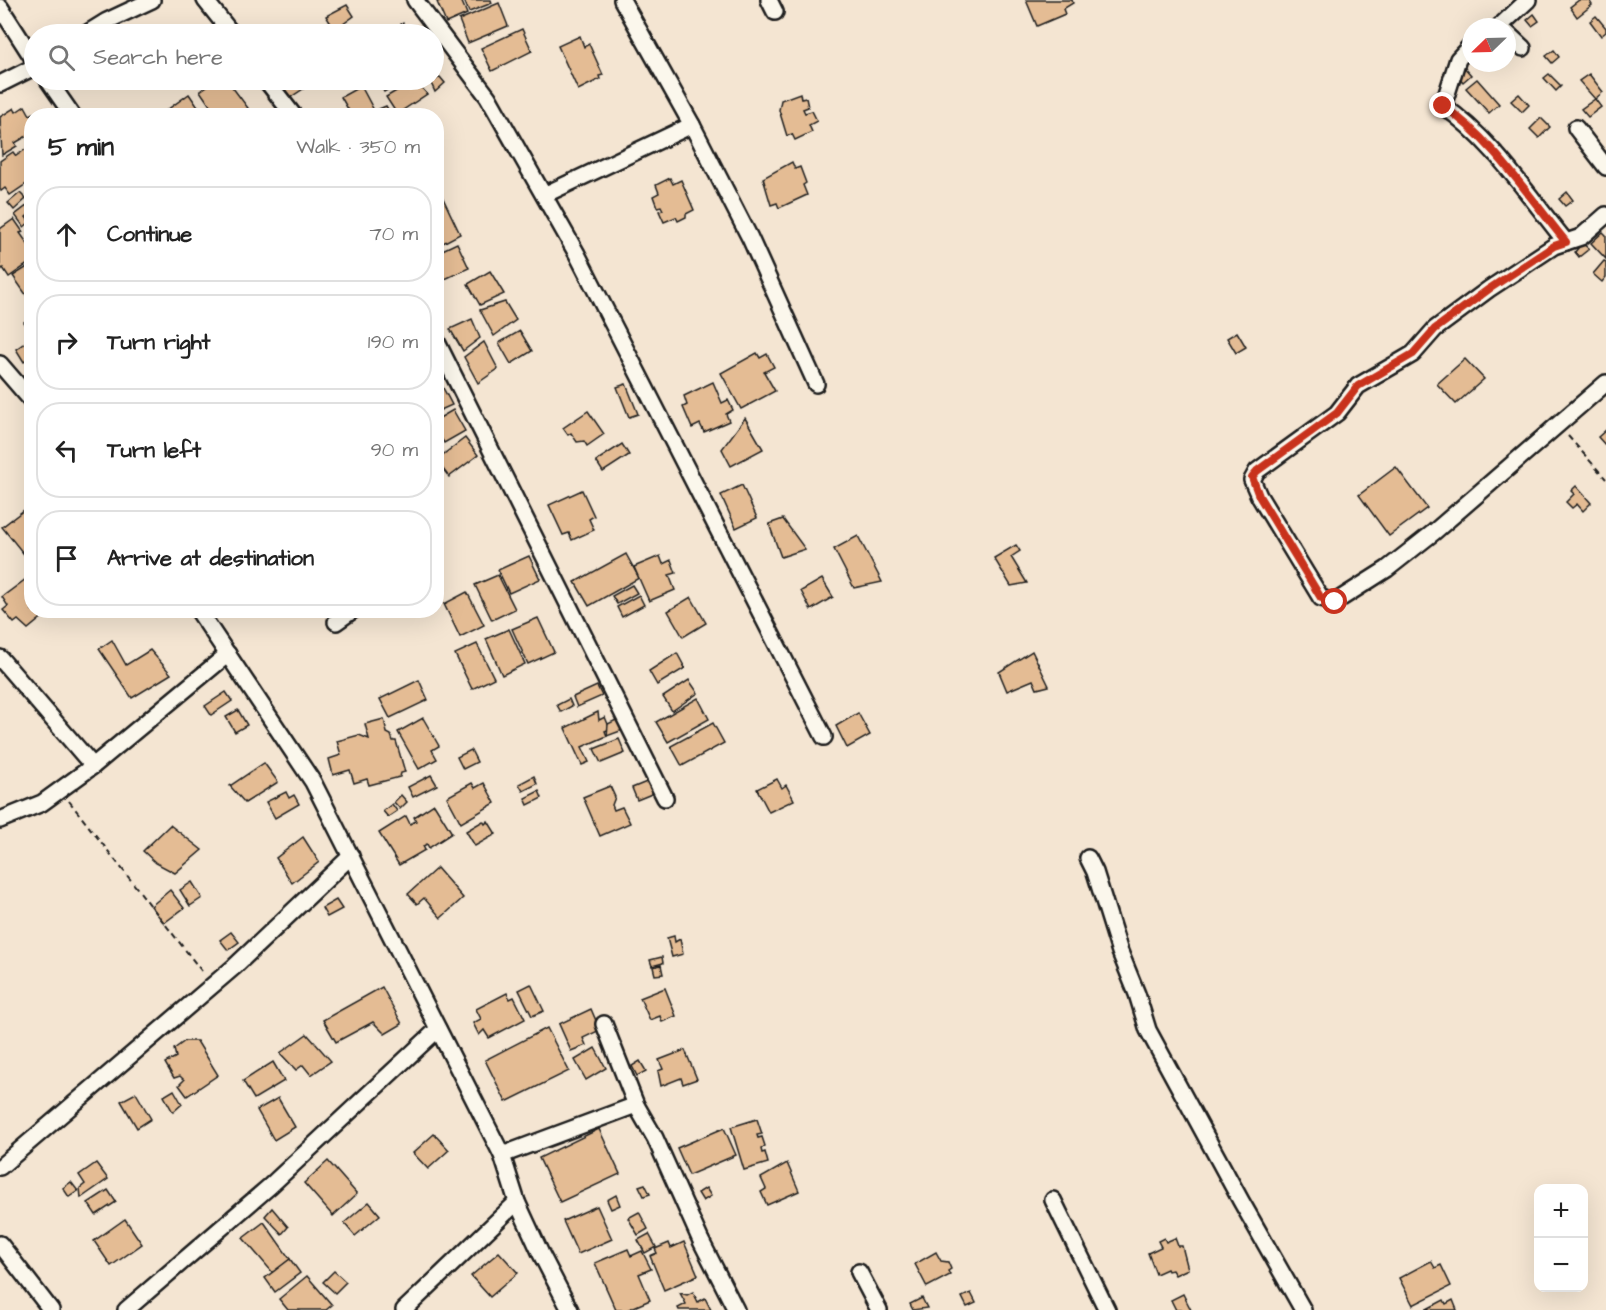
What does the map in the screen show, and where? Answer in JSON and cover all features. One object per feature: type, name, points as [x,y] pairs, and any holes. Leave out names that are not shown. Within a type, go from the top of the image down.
[{"type":"street","points":[[102,24],[152,0]]},
{"type":"street","points":[[205,0],[224,24]]},
{"type":"street","points":[[415,0],[433,24]]},
{"type":"street","points":[[622,0],[692,125],[750,238],[816,384]]},
{"type":"street","points":[[1509,18],[1528,0]]},
{"type":"street","points":[[0,7],[24,44]]},
{"type":"street","points":[[444,39],[488,97],[577,254],[824,737]]},
{"type":"street","points":[[1516,41],[1523,48]]},
{"type":"street","points":[[1462,55],[1458,60],[1443,106],[1464,120],[1566,242]]},
{"type":"street","points":[[0,84],[24,72]]},
{"type":"street","points":[[55,90],[67,108]]},
{"type":"street","points":[[274,90],[288,108]]},
{"type":"street","points":[[544,195],[692,125]]},
{"type":"street","points":[[1576,128],[1606,167]]},
{"type":"street","points":[[1606,215],[1581,237],[1554,246],[1489,289],[1435,329],[1413,354],[1358,386],[1337,413],[1257,471],[1252,480],[1259,496],[1321,598],[1335,602],[1387,569],[1434,532],[1606,383]]},
{"type":"street","points":[[444,356],[666,798]]},
{"type":"street","points":[[0,364],[24,392]]},
{"type":"street","points":[[203,618],[313,782],[502,1155],[517,1202],[570,1310]]},
{"type":"street","points":[[336,622],[342,618]]},
{"type":"street","points":[[0,820],[42,803],[61,790],[228,654]]},
{"type":"street","points":[[0,658],[93,766]]},
{"type":"street","points":[[0,1167],[213,985],[351,856]]},
{"type":"street","points":[[1088,858],[1095,872],[1148,1030],[1241,1202],[1303,1310]]},
{"type":"street","points":[[604,1024],[636,1105],[655,1138],[701,1241],[736,1310]]},
{"type":"street","points":[[126,1310],[270,1186],[438,1029]]},
{"type":"street","points":[[502,1155],[636,1105]]},
{"type":"street","points":[[1053,1200],[1107,1310]]},
{"type":"street","points":[[404,1310],[517,1202]]},
{"type":"street","points":[[0,1244],[51,1310]]},
{"type":"street","points":[[859,1272],[879,1310]]},
{"type":"path","points":[[1558,424],[1606,479]]},
{"type":"path","points":[[61,790],[213,985]]},
{"type":"building","points":[[461,0],[467,14],[446,23],[437,2]]},
{"type":"building","points":[[464,0],[491,0],[492,3],[469,12]]},
{"type":"building","points":[[1026,0],[1072,0],[1073,3],[1063,9],[1065,14],[1037,26]]},
{"type":"building","points":[[1579,0],[1589,0],[1592,5],[1577,17],[1570,7]]},
{"type":"building","points":[[499,3],[508,26],[468,43],[459,20]]},
{"type":"building","points":[[347,5],[354,16],[343,24],[331,24],[326,16]]},
{"type":"building","points":[[1534,14],[1539,21],[1532,26],[1527,20]]},
{"type":"building","points":[[1596,16],[1606,28],[1606,32],[1601,36],[1590,21]]},
{"type":"building","points":[[522,29],[532,51],[492,71],[481,48]]},
{"type":"building","points":[[580,36],[584,47],[589,44],[603,75],[599,76],[600,79],[578,90],[558,46]]},
{"type":"building","points":[[1554,50],[1559,57],[1552,63],[1546,56]]},
{"type":"building","points":[[1462,68],[1462,72],[1468,72],[1471,75],[1463,82],[1456,73]]},
{"type":"building","points":[[1549,74],[1561,86],[1556,91],[1544,78]]},
{"type":"building","points":[[1589,74],[1603,92],[1595,99],[1579,81]]},
{"type":"building","points":[[1477,79],[1499,104],[1489,113],[1466,88]]},
{"type":"building","points":[[234,90],[248,108],[212,108],[200,91]]},
{"type":"building","points":[[281,90],[302,90],[288,99]]},
{"type":"building","points":[[354,90],[363,90],[373,108],[347,108],[341,97]]},
{"type":"building","points":[[398,90],[424,90],[427,94],[406,108],[393,108],[386,97]]},
{"type":"building","points":[[800,93],[801,99],[806,98],[808,107],[803,109],[805,113],[812,111],[817,121],[809,125],[812,132],[795,140],[792,134],[787,136],[779,110],[781,100]]},
{"type":"building","points":[[189,94],[199,108],[170,108]]},
{"type":"building","points":[[1519,94],[1529,105],[1522,112],[1511,101]]},
{"type":"building","points":[[1595,99],[1601,107],[1588,117],[1581,109]]},
{"type":"building","points":[[25,106],[26,108],[24,108],[24,138],[15,143],[17,146],[2,155],[0,117],[14,108],[16,112]]},
{"type":"building","points":[[1541,118],[1550,127],[1539,138],[1530,129]]},
{"type":"building","points":[[24,150],[24,185],[10,195],[5,188],[1,191],[0,189],[0,161],[13,152],[16,156]]},
{"type":"building","points":[[792,162],[795,169],[800,167],[806,183],[803,185],[807,195],[779,208],[777,203],[771,205],[763,178]]},
{"type":"building","points":[[670,178],[673,184],[681,180],[694,210],[678,221],[676,217],[664,222],[659,211],[663,210],[661,206],[657,207],[653,196],[659,193],[656,185]]},
{"type":"building","points":[[1567,192],[1573,200],[1565,206],[1559,199]]},
{"type":"building","points":[[20,193],[24,197],[24,201],[14,210],[8,203]]},
{"type":"building","points":[[444,200],[460,234],[444,242]]},
{"type":"building","points":[[24,208],[24,227],[15,215]]},
{"type":"building","points":[[14,219],[23,232],[20,233],[24,239],[24,267],[9,277],[3,268],[1,270],[0,268],[0,229]]},
{"type":"building","points":[[1603,232],[1606,235],[1606,259],[1591,243]]},
{"type":"building","points":[[457,243],[469,268],[445,279],[444,249]]},
{"type":"building","points":[[1582,243],[1589,249],[1579,257],[1575,252]]},
{"type":"building","points":[[1604,261],[1606,262],[1606,277],[1602,282],[1593,274]]},
{"type":"building","points":[[24,269],[24,292],[13,276]]},
{"type":"building","points":[[490,271],[504,294],[480,305],[468,284]]},
{"type":"building","points":[[505,302],[516,320],[494,336],[480,310]]},
{"type":"building","points":[[472,319],[480,338],[463,351],[450,329]]},
{"type":"building","points":[[520,331],[532,351],[511,364],[499,343]]},
{"type":"building","points":[[1237,332],[1246,347],[1236,353],[1227,338]]},
{"type":"building","points":[[484,342],[498,369],[478,383],[464,357]]},
{"type":"building","points":[[24,344],[24,362],[16,349]]},
{"type":"building","points":[[757,353],[760,358],[767,354],[774,367],[764,372],[775,391],[741,409],[721,373]]},
{"type":"building","points":[[1465,359],[1484,379],[1456,404],[1437,384]]},
{"type":"building","points":[[713,382],[722,403],[728,400],[733,410],[726,414],[729,421],[704,432],[700,424],[692,428],[683,407],[687,405],[684,396]]},
{"type":"building","points":[[626,384],[638,414],[629,417],[617,387]]},
{"type":"building","points":[[444,390],[452,405],[444,408]]},
{"type":"building","points":[[453,410],[465,431],[444,443],[444,415]]},
{"type":"building","points":[[588,411],[604,434],[587,446],[584,441],[577,442],[571,433],[568,435],[563,428]]},
{"type":"building","points":[[745,418],[763,449],[731,466],[722,449]]},
{"type":"building","points":[[1606,430],[1606,446],[1598,437]]},
{"type":"building","points":[[465,438],[478,455],[449,477],[444,470],[444,454]]},
{"type":"building","points":[[622,444],[629,455],[603,472],[596,461]]},
{"type":"building","points":[[1396,467],[1427,508],[1389,536],[1359,495]]},
{"type":"building","points":[[742,485],[757,518],[736,528],[721,495]]},
{"type":"building","points":[[1576,486],[1591,503],[1583,511],[1577,504],[1572,508],[1566,502],[1574,494],[1571,491]]},
{"type":"building","points":[[582,490],[594,516],[589,519],[594,530],[572,540],[569,533],[563,535],[549,505]]},
{"type":"building","points":[[24,510],[24,554],[2,527]]},
{"type":"building","points":[[783,519],[805,549],[781,557],[769,524]]},
{"type":"building","points":[[858,536],[882,582],[854,588],[834,549]]},
{"type":"building","points":[[1016,545],[1020,551],[1011,557],[1027,583],[1011,586],[994,558]]},
{"type":"building","points":[[626,554],[639,578],[589,606],[575,582]]},
{"type":"building","points":[[529,556],[540,579],[509,593],[498,570]]},
{"type":"building","points":[[660,556],[663,564],[671,560],[676,573],[669,575],[675,590],[649,601],[634,567]]},
{"type":"building","points":[[498,575],[515,609],[492,620],[475,585]]},
{"type":"building","points":[[822,579],[833,597],[811,610],[801,591]]},
{"type":"building","points":[[24,580],[24,618],[41,618],[28,629],[18,620],[14,623],[3,610],[8,606],[2,597]]},
{"type":"building","points":[[632,585],[637,593],[617,604],[612,596]]},
{"type":"building","points":[[467,592],[484,625],[460,637],[444,604]]},
{"type":"building","points":[[639,595],[644,605],[622,617],[617,607]]},
{"type":"building","points":[[691,597],[706,623],[683,637],[668,611]]},
{"type":"building","points":[[538,618],[554,652],[528,664],[512,629]]},
{"type":"building","points":[[509,629],[525,664],[502,675],[486,639]]},
{"type":"building","points":[[112,640],[126,665],[150,650],[171,674],[132,698],[99,649]]},
{"type":"building","points":[[477,644],[494,678],[472,689],[455,654]]},
{"type":"building","points":[[1032,651],[1049,686],[1037,689],[1033,680],[1007,691],[999,672]]},
{"type":"building","points":[[677,653],[685,668],[657,685],[649,671]]},
{"type":"building","points":[[419,680],[428,700],[390,718],[380,699]]},
{"type":"building","points":[[689,680],[698,693],[672,711],[663,697]]},
{"type":"building","points":[[597,686],[602,696],[577,707],[573,697]]},
{"type":"building","points":[[226,692],[232,701],[211,715],[205,706]]},
{"type":"building","points":[[698,698],[709,719],[668,742],[656,722]]},
{"type":"building","points":[[569,699],[572,706],[561,712],[557,705]]},
{"type":"building","points":[[238,710],[247,725],[235,732],[226,717]]},
{"type":"building","points":[[598,712],[599,720],[605,717],[610,729],[605,731],[607,736],[582,747],[589,762],[582,765],[565,728]]},
{"type":"building","points":[[858,713],[870,735],[847,748],[836,726]]},
{"type":"building","points":[[423,718],[439,746],[432,750],[437,759],[419,769],[398,732]]},
{"type":"building","points":[[620,718],[623,730],[607,736],[608,724]]},
{"type":"building","points":[[384,719],[387,733],[391,735],[393,741],[396,741],[405,772],[401,773],[400,777],[369,785],[367,779],[354,783],[350,770],[333,775],[329,759],[341,755],[337,741],[359,735],[369,739],[365,724]]},
{"type":"building","points":[[713,723],[724,743],[682,766],[671,746]]},
{"type":"building","points":[[619,739],[625,753],[601,763],[594,749]]},
{"type":"building","points":[[471,750],[477,762],[463,769],[457,757]]},
{"type":"building","points":[[264,763],[278,782],[245,803],[230,786]]},
{"type":"building","points":[[431,775],[437,785],[413,797],[408,787]]},
{"type":"building","points":[[534,776],[537,784],[523,791],[519,784]]},
{"type":"building","points":[[777,779],[782,788],[786,785],[794,800],[769,812],[757,789]]},
{"type":"building","points":[[649,781],[654,793],[637,800],[632,788]]},
{"type":"building","points":[[472,783],[475,788],[484,783],[495,803],[461,823],[447,797]]},
{"type":"building","points":[[610,786],[615,797],[612,805],[614,810],[622,807],[630,823],[600,836],[583,797]]},
{"type":"building","points":[[539,791],[542,798],[528,805],[525,798]]},
{"type":"building","points":[[286,792],[289,798],[294,795],[299,804],[275,818],[266,802]]},
{"type":"building","points":[[401,795],[407,802],[400,809],[394,802]]},
{"type":"building","points":[[392,804],[397,811],[388,817],[383,811]]},
{"type":"building","points":[[434,804],[452,833],[429,848],[427,844],[423,846],[425,850],[399,865],[379,833],[406,816],[410,824],[416,821],[414,817]]},
{"type":"building","points":[[483,821],[485,824],[488,821],[496,834],[475,846],[466,831]]},
{"type":"building","points":[[170,825],[202,850],[175,873],[156,863],[143,851]]},
{"type":"building","points":[[303,837],[319,862],[292,883],[276,858]]},
{"type":"building","points":[[437,868],[463,898],[441,918],[424,898],[417,904],[408,894]]},
{"type":"building","points":[[192,882],[202,898],[190,906],[180,890]]},
{"type":"building","points":[[170,890],[184,908],[164,923],[151,906]]},
{"type":"building","points":[[336,900],[342,909],[327,917],[322,908]]},
{"type":"building","points":[[231,932],[239,942],[228,950],[220,940]]},
{"type":"building","points":[[674,936],[675,942],[680,939],[683,954],[672,957],[667,938]]},
{"type":"building","points":[[662,957],[663,963],[652,966],[650,960]]},
{"type":"building","points":[[661,965],[663,974],[655,975],[653,967]]},
{"type":"building","points":[[531,984],[544,1011],[532,1016],[519,990]]},
{"type":"building","points":[[382,987],[402,1024],[385,1034],[373,1022],[336,1042],[323,1020]]},
{"type":"building","points":[[665,988],[676,1016],[662,1022],[660,1016],[650,1020],[640,998]]},
{"type":"building","points":[[507,993],[510,999],[514,997],[525,1019],[489,1038],[484,1030],[479,1035],[473,1023],[481,1019],[476,1009]]},
{"type":"building","points":[[591,1009],[600,1030],[583,1038],[586,1045],[571,1051],[559,1024]]},
{"type":"building","points":[[547,1028],[569,1071],[506,1102],[485,1060]]},
{"type":"building","points":[[307,1034],[331,1061],[311,1075],[303,1065],[296,1070],[280,1053]]},
{"type":"building","points":[[185,1041],[197,1041],[218,1075],[187,1096],[179,1085],[184,1080],[180,1076],[174,1078],[165,1063],[176,1057],[174,1049]]},
{"type":"building","points":[[595,1048],[606,1068],[586,1080],[575,1060]]},
{"type":"building","points":[[685,1050],[697,1079],[683,1084],[681,1078],[661,1086],[658,1071],[663,1069],[659,1060]]},
{"type":"building","points":[[640,1061],[646,1071],[637,1076],[632,1066]]},
{"type":"building","points":[[273,1062],[284,1081],[254,1099],[243,1081]]},
{"type":"building","points":[[174,1090],[182,1104],[173,1112],[164,1096]]},
{"type":"building","points":[[136,1093],[151,1119],[137,1128],[121,1101]]},
{"type":"building","points":[[278,1098],[295,1127],[274,1140],[257,1110]]},
{"type":"building","points":[[757,1119],[762,1134],[757,1135],[758,1138],[762,1137],[765,1146],[761,1149],[762,1153],[765,1152],[768,1163],[744,1170],[731,1127]]},
{"type":"building","points":[[724,1128],[736,1155],[689,1175],[677,1148]]},
{"type":"building","points":[[599,1129],[620,1174],[560,1202],[539,1158]]},
{"type":"building","points":[[434,1134],[449,1150],[428,1169],[413,1153]]},
{"type":"building","points":[[328,1161],[357,1194],[333,1216],[304,1183]]},
{"type":"building","points":[[96,1163],[108,1179],[81,1198],[80,1188],[85,1184],[79,1175]]},
{"type":"building","points":[[787,1163],[799,1191],[767,1205],[761,1192],[766,1189],[761,1178]]},
{"type":"building","points":[[71,1182],[78,1191],[69,1197],[63,1188]]},
{"type":"building","points":[[645,1184],[650,1194],[644,1196],[639,1186]]},
{"type":"building","points":[[706,1188],[711,1196],[703,1201],[698,1193]]},
{"type":"building","points":[[108,1190],[116,1202],[96,1215],[88,1203]]},
{"type":"building","points":[[616,1195],[620,1205],[611,1209],[607,1200]]},
{"type":"building","points":[[369,1202],[380,1215],[355,1236],[344,1223]]},
{"type":"building","points":[[597,1206],[612,1239],[578,1254],[563,1221]]},
{"type":"building","points":[[272,1208],[288,1227],[282,1234],[265,1216]]},
{"type":"building","points":[[639,1212],[648,1229],[638,1235],[628,1218]]},
{"type":"building","points":[[125,1219],[142,1244],[111,1266],[94,1241]]},
{"type":"building","points":[[264,1222],[290,1259],[273,1273],[243,1238]]},
{"type":"building","points":[[649,1234],[656,1247],[645,1253],[638,1240]]},
{"type":"building","points":[[1164,1238],[1166,1242],[1175,1238],[1178,1246],[1182,1246],[1188,1269],[1175,1275],[1172,1270],[1167,1269],[1156,1274],[1148,1253],[1161,1247],[1158,1241]]},
{"type":"building","points":[[684,1242],[698,1275],[664,1290],[650,1256],[657,1253],[655,1249],[669,1243],[671,1248]]},
{"type":"building","points":[[628,1249],[631,1256],[642,1251],[651,1269],[639,1274],[650,1300],[627,1310],[616,1310],[595,1263]]},
{"type":"building","points":[[499,1252],[518,1273],[490,1297],[471,1276]]},
{"type":"building","points":[[936,1252],[941,1261],[948,1262],[951,1269],[948,1271],[950,1275],[927,1287],[915,1264]]},
{"type":"building","points":[[290,1259],[300,1273],[275,1292],[265,1278]]},
{"type":"building","points":[[1431,1261],[1435,1268],[1441,1265],[1451,1286],[1413,1305],[1399,1278]]},
{"type":"building","points":[[334,1271],[346,1282],[335,1293],[323,1282]]},
{"type":"building","points":[[307,1276],[332,1305],[326,1310],[288,1310],[279,1299]]},
{"type":"building","points":[[693,1292],[698,1302],[705,1298],[711,1310],[679,1310],[678,1308],[686,1304],[680,1293],[687,1295]]},
{"type":"building","points":[[971,1293],[976,1303],[967,1307],[962,1297]]},
{"type":"building","points":[[1183,1294],[1191,1310],[1176,1310],[1171,1300]]},
{"type":"building","points":[[922,1298],[927,1308],[913,1310],[910,1304]]},
{"type":"building","points":[[1444,1300],[1446,1304],[1453,1300],[1457,1310],[1425,1310]]},
{"type":"route","points":[[1335,602],[1321,598],[1259,496],[1252,477],[1337,413],[1358,386],[1413,354],[1435,329],[1489,289],[1554,246],[1566,242],[1464,120],[1443,106]]}]
